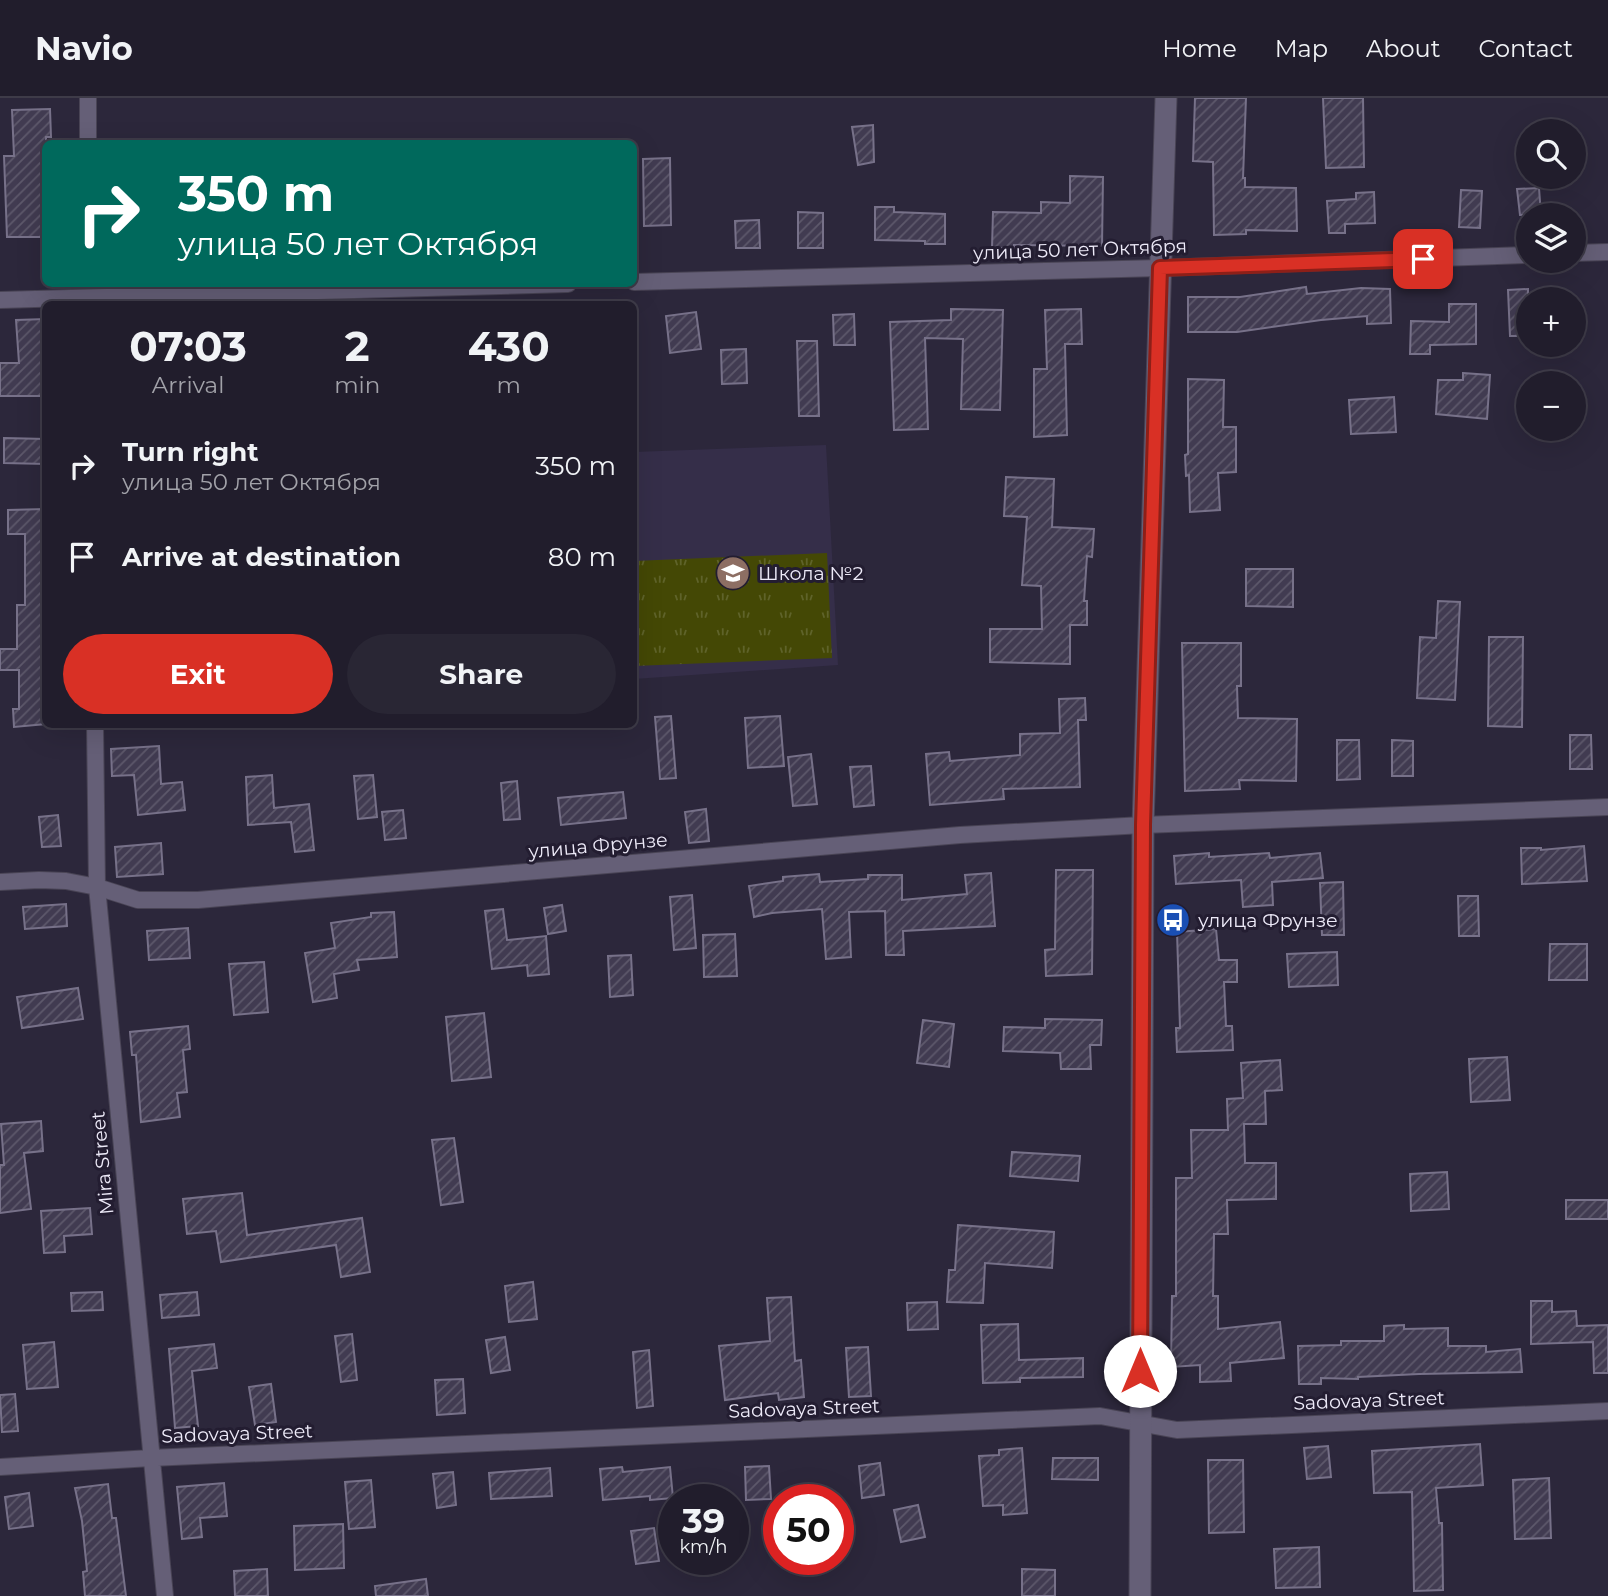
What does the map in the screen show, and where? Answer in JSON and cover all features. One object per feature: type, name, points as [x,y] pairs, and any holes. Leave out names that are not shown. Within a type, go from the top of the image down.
[{"type":"main road","points":[[1140,1596],[1143,825],[1166,98]]},
{"type":"street","points":[[88,98],[88,140]]},
{"type":"street","points":[[1586,253],[1608,252]]},
{"type":"street","name":"улица 50 лет Октября","points":[[637,282],[1516,255]]},
{"type":"street","points":[[0,300],[89,295],[437,287]]},
{"type":"street","name":"Mira Street","points":[[95,728],[97,887],[165,1596]]},
{"type":"street","name":"улица Фрунзе","points":[[0,883],[52,880],[97,887],[138,900],[198,900],[960,835],[1608,807]]},
{"type":"street","name":"Sadovaya Street","points":[[0,1467],[1100,1416],[1177,1430],[1608,1411]]},
{"type":"shaded area","name":"Школа №2","points":[[826,445],[838,665],[637,679],[637,452]]},
{"type":"green space","points":[[827,553],[832,658],[637,666],[637,561]]},
{"type":"building","points":[[1195,98],[1246,98],[1243,178],[1245,187],[1296,188],[1297,231],[1246,230],[1246,234],[1214,235],[1213,162],[1193,161]]},
{"type":"building","points":[[1323,98],[1363,98],[1364,167],[1326,168]]},
{"type":"building","points":[[50,109],[51,137],[42,140],[42,237],[7,237],[4,156],[14,156],[12,110]]},
{"type":"building","points":[[873,125],[874,162],[858,165],[852,127]]},
{"type":"building","points":[[670,158],[671,225],[644,226],[643,159]]},
{"type":"building","points":[[1070,176],[1103,177],[1102,246],[1014,245],[1014,248],[992,248],[993,212],[1041,213],[1041,202],[1070,203]]},
{"type":"building","points":[[1517,189],[1539,189],[1540,203],[1519,203]]},
{"type":"building","points":[[1461,190],[1482,191],[1480,228],[1459,227]]},
{"type":"building","points":[[1374,192],[1375,223],[1345,224],[1345,233],[1329,233],[1327,201],[1356,199],[1356,193]]},
{"type":"building","points":[[875,207],[894,207],[894,212],[945,214],[945,244],[875,240]]},
{"type":"building","points":[[798,212],[823,213],[823,248],[798,248]]},
{"type":"building","points":[[759,220],[760,248],[736,248],[735,221]]},
{"type":"building","points":[[1306,287],[1307,294],[1361,288],[1390,289],[1391,323],[1367,324],[1367,316],[1237,332],[1188,332],[1188,297],[1240,297]]},
{"type":"building","points":[[1508,290],[1516,290],[1516,336],[1510,336]]},
{"type":"building","points":[[1449,304],[1476,304],[1476,344],[1430,345],[1430,354],[1410,354],[1411,321],[1449,322]]},
{"type":"building","points":[[951,309],[1003,310],[1000,410],[961,409],[963,339],[925,338],[928,429],[894,430],[890,322],[951,320]]},
{"type":"building","points":[[1081,309],[1082,344],[1065,344],[1067,435],[1034,437],[1034,369],[1047,369],[1045,310]]},
{"type":"building","points":[[696,312],[701,349],[670,353],[666,316]]},
{"type":"building","points":[[854,314],[855,345],[834,345],[833,315]]},
{"type":"building","points":[[42,319],[42,396],[0,396],[0,363],[19,363],[16,320]]},
{"type":"building","points":[[797,341],[817,341],[819,416],[799,416]]},
{"type":"building","points":[[746,349],[747,383],[722,384],[721,350]]},
{"type":"building","points":[[1463,373],[1490,375],[1487,419],[1436,414],[1438,380],[1463,380]]},
{"type":"building","points":[[1188,379],[1224,380],[1223,427],[1236,427],[1236,472],[1218,473],[1220,510],[1190,512],[1189,475],[1186,476],[1185,455],[1188,454]]},
{"type":"building","points":[[1394,397],[1396,432],[1351,434],[1349,400]]},
{"type":"building","points":[[4,438],[42,439],[42,464],[4,463]]},
{"type":"building","points":[[1006,477],[1054,479],[1052,527],[1094,529],[1092,557],[1087,556],[1084,601],[1087,601],[1087,625],[1070,625],[1070,664],[990,662],[990,629],[1042,629],[1041,586],[1022,585],[1027,517],[1004,516]]},
{"type":"building","points":[[42,509],[42,724],[14,727],[13,709],[19,709],[19,670],[0,670],[0,649],[17,649],[17,605],[25,605],[25,534],[8,534],[8,510]]},
{"type":"building","points":[[1246,569],[1293,569],[1293,607],[1246,606]]},
{"type":"building","points":[[1438,601],[1460,602],[1455,700],[1417,698],[1420,637],[1436,638]]},
{"type":"building","points":[[1489,637],[1523,637],[1522,727],[1488,726]]},
{"type":"building","points":[[1182,643],[1241,643],[1241,686],[1237,686],[1238,718],[1297,719],[1296,781],[1239,780],[1240,789],[1185,791]]},
{"type":"building","points":[[1085,698],[1086,720],[1078,720],[1080,787],[1003,789],[1004,799],[930,805],[926,754],[949,752],[950,761],[1020,755],[1020,734],[1060,733],[1059,699]]},
{"type":"building","points":[[671,716],[676,778],[660,779],[655,717]]},
{"type":"building","points":[[780,716],[784,766],[748,768],[745,718]]},
{"type":"building","points":[[1570,735],[1591,735],[1592,769],[1570,769]]},
{"type":"building","points":[[1337,740],[1359,740],[1360,779],[1337,780]]},
{"type":"building","points":[[1392,740],[1413,741],[1413,776],[1392,776]]},
{"type":"building","points":[[159,746],[161,784],[182,782],[185,810],[138,815],[134,775],[112,776],[111,749]]},
{"type":"building","points":[[811,754],[817,804],[793,806],[788,757]]},
{"type":"building","points":[[871,766],[874,805],[854,807],[850,767]]},
{"type":"building","points":[[272,775],[274,808],[309,804],[314,850],[295,852],[291,822],[248,825],[246,777]]},
{"type":"building","points":[[373,775],[377,817],[358,819],[354,776]]},
{"type":"building","points":[[517,781],[520,819],[504,820],[501,783]]},
{"type":"building","points":[[623,792],[626,818],[561,825],[558,798]]},
{"type":"building","points":[[706,809],[709,841],[689,843],[685,812]]},
{"type":"building","points":[[403,810],[406,838],[385,840],[382,812]]},
{"type":"building","points":[[58,815],[61,846],[42,847],[39,817]]},
{"type":"building","points":[[161,843],[163,874],[117,877],[115,847]]},
{"type":"building","points":[[1584,846],[1587,881],[1522,884],[1521,848],[1541,850]]},
{"type":"building","points":[[1209,853],[1209,857],[1269,853],[1270,858],[1320,853],[1323,878],[1272,882],[1273,905],[1243,907],[1241,880],[1176,884],[1174,856]]},
{"type":"building","points":[[1056,870],[1093,870],[1092,974],[1046,976],[1045,950],[1055,949]]},
{"type":"building","points":[[991,873],[995,926],[903,931],[904,955],[886,955],[885,911],[849,912],[851,957],[826,959],[822,909],[754,917],[749,886],[783,881],[783,877],[819,874],[820,882],[868,879],[868,875],[902,875],[902,900],[967,894],[965,875]]},
{"type":"building","points":[[1343,882],[1344,935],[1322,935],[1320,883]]},
{"type":"building","points":[[692,895],[696,948],[674,950],[670,897]]},
{"type":"building","points":[[1458,896],[1478,896],[1479,936],[1459,936]]},
{"type":"building","points":[[66,904],[67,926],[25,929],[23,907]]},
{"type":"building","points":[[562,905],[566,931],[548,934],[544,908]]},
{"type":"building","points":[[503,909],[507,940],[546,936],[549,974],[528,976],[527,965],[492,969],[485,911]]},
{"type":"building","points":[[394,912],[397,957],[357,960],[359,970],[334,974],[337,998],[313,1002],[305,953],[335,948],[331,923],[371,917],[371,913]]},
{"type":"building","points":[[188,928],[190,958],[149,960],[147,931]]},
{"type":"building","points":[[1216,929],[1219,960],[1237,960],[1237,982],[1224,982],[1226,1026],[1232,1026],[1233,1050],[1177,1052],[1176,1028],[1180,1028],[1177,932]]},
{"type":"building","points":[[735,934],[737,976],[704,977],[703,935]]},
{"type":"building","points":[[1550,944],[1587,944],[1587,980],[1549,980]]},
{"type":"building","points":[[1337,952],[1338,985],[1289,987],[1287,954]]},
{"type":"building","points":[[631,955],[633,995],[610,997],[608,956]]},
{"type":"building","points":[[264,962],[268,1012],[234,1015],[229,964]]},
{"type":"building","points":[[78,988],[83,1019],[22,1028],[17,997]]},
{"type":"building","points":[[484,1013],[491,1077],[452,1081],[446,1017]]},
{"type":"building","points":[[1045,1019],[1102,1020],[1101,1045],[1090,1045],[1091,1069],[1061,1069],[1060,1053],[1003,1051],[1004,1027],[1045,1028]]},
{"type":"building","points":[[923,1020],[954,1024],[949,1067],[917,1063]]},
{"type":"building","points":[[188,1026],[190,1049],[183,1050],[187,1092],[177,1093],[180,1117],[141,1122],[136,1055],[132,1055],[130,1032]]},
{"type":"building","points":[[1507,1057],[1510,1100],[1471,1102],[1469,1059]]},
{"type":"building","points":[[1280,1060],[1282,1090],[1265,1091],[1266,1124],[1244,1124],[1245,1163],[1276,1163],[1276,1199],[1227,1200],[1228,1234],[1214,1234],[1213,1296],[1218,1296],[1218,1329],[1280,1322],[1284,1358],[1230,1363],[1231,1381],[1200,1382],[1200,1365],[1171,1367],[1172,1296],[1176,1296],[1176,1178],[1192,1178],[1191,1130],[1228,1130],[1227,1099],[1243,1098],[1241,1063]]},
{"type":"building","points":[[41,1121],[43,1151],[24,1153],[31,1209],[0,1213],[0,1165],[4,1165],[1,1124]]},
{"type":"building","points":[[454,1138],[463,1202],[441,1205],[432,1140]]},
{"type":"building","points":[[1012,1152],[1080,1156],[1078,1181],[1010,1176]]},
{"type":"building","points":[[1447,1172],[1449,1209],[1411,1211],[1410,1174]]},
{"type":"building","points":[[242,1193],[247,1235],[362,1218],[370,1272],[341,1277],[336,1245],[221,1262],[216,1231],[187,1234],[183,1199]]},
{"type":"building","points":[[1566,1200],[1608,1200],[1608,1219],[1566,1219]]},
{"type":"building","points":[[90,1208],[92,1234],[64,1236],[65,1252],[44,1253],[41,1211]]},
{"type":"building","points":[[958,1225],[1054,1232],[1052,1268],[985,1263],[983,1303],[947,1302],[949,1270],[955,1270]]},
{"type":"building","points":[[533,1282],[537,1319],[509,1322],[505,1286]]},
{"type":"building","points":[[102,1292],[103,1310],[72,1311],[71,1293]]},
{"type":"building","points":[[197,1292],[199,1315],[162,1318],[160,1295]]},
{"type":"building","points":[[791,1297],[795,1361],[801,1360],[804,1397],[779,1400],[778,1393],[725,1400],[719,1346],[770,1341],[767,1298]]},
{"type":"building","points":[[1531,1301],[1552,1301],[1552,1312],[1576,1311],[1577,1326],[1608,1325],[1608,1373],[1594,1373],[1593,1342],[1531,1344]]},
{"type":"building","points":[[937,1302],[938,1329],[908,1330],[907,1303]]},
{"type":"building","points":[[1018,1324],[1019,1360],[1083,1358],[1083,1377],[1020,1378],[1020,1382],[983,1383],[981,1325]]},
{"type":"building","points":[[1404,1325],[1404,1329],[1448,1328],[1448,1346],[1486,1346],[1486,1352],[1520,1349],[1522,1372],[1419,1374],[1358,1379],[1321,1378],[1321,1384],[1299,1384],[1298,1346],[1341,1345],[1341,1341],[1384,1341],[1384,1326]]},
{"type":"building","points":[[352,1334],[357,1380],[341,1382],[335,1336]]},
{"type":"building","points":[[505,1337],[510,1370],[491,1373],[486,1340]]},
{"type":"building","points":[[54,1342],[58,1387],[27,1389],[23,1345]]},
{"type":"building","points":[[214,1344],[217,1368],[192,1371],[198,1426],[175,1428],[169,1349]]},
{"type":"building","points":[[868,1347],[871,1396],[849,1397],[846,1348]]},
{"type":"building","points":[[649,1350],[653,1406],[637,1408],[633,1352]]},
{"type":"building","points":[[463,1379],[465,1413],[437,1415],[435,1380]]},
{"type":"building","points":[[271,1384],[276,1422],[255,1425],[249,1387]]},
{"type":"building","points":[[15,1394],[18,1431],[2,1432],[0,1395]]},
{"type":"building","points":[[1480,1444],[1483,1485],[1436,1488],[1439,1523],[1442,1523],[1443,1590],[1414,1591],[1412,1492],[1374,1493],[1372,1451]]},
{"type":"building","points":[[1328,1446],[1331,1477],[1307,1479],[1304,1448]]},
{"type":"building","points":[[1022,1448],[1027,1513],[1003,1515],[1003,1505],[983,1506],[979,1456],[999,1455],[999,1450]]},
{"type":"building","points":[[1053,1458],[1098,1458],[1098,1480],[1052,1479]]},
{"type":"building","points":[[1208,1460],[1243,1460],[1244,1532],[1209,1533]]},
{"type":"building","points":[[880,1463],[884,1495],[862,1498],[859,1466]]},
{"type":"building","points":[[769,1466],[770,1484],[763,1484],[763,1499],[749,1500],[745,1467]]},
{"type":"building","points":[[622,1467],[623,1472],[670,1467],[672,1484],[658,1484],[658,1499],[650,1500],[650,1496],[603,1500],[600,1469]]},
{"type":"building","points":[[550,1468],[552,1496],[491,1499],[489,1473]]},
{"type":"building","points":[[453,1472],[456,1505],[437,1508],[433,1474]]},
{"type":"building","points":[[1549,1478],[1551,1538],[1515,1539],[1513,1480]]},
{"type":"building","points":[[371,1480],[375,1527],[349,1529],[345,1482]]},
{"type":"building","points":[[224,1483],[227,1516],[200,1518],[202,1537],[182,1539],[177,1487]]},
{"type":"building","points":[[108,1484],[112,1518],[116,1518],[126,1596],[85,1596],[83,1572],[87,1571],[82,1521],[75,1488]]},
{"type":"building","points":[[29,1493],[33,1526],[9,1529],[5,1497]]},
{"type":"building","points":[[918,1505],[925,1537],[901,1542],[894,1510]]},
{"type":"building","points":[[343,1524],[344,1568],[295,1570],[294,1526]]},
{"type":"building","points":[[654,1528],[658,1561],[636,1564],[631,1531]]},
{"type":"building","points":[[1319,1547],[1320,1587],[1276,1588],[1274,1549]]},
{"type":"building","points":[[267,1569],[268,1596],[235,1596],[234,1571]]},
{"type":"building","points":[[1022,1569],[1055,1570],[1055,1596],[1022,1596]]},
{"type":"building","points":[[426,1579],[428,1596],[376,1596],[375,1586]]},
{"type":"place","name":"Школа №2","points":[[733,573]]},
{"type":"place","name":"улица Фрунзе","points":[[1173,920]]},
{"type":"route","points":[[1140,1371],[1143,825],[1160,268],[1423,259]]}]
